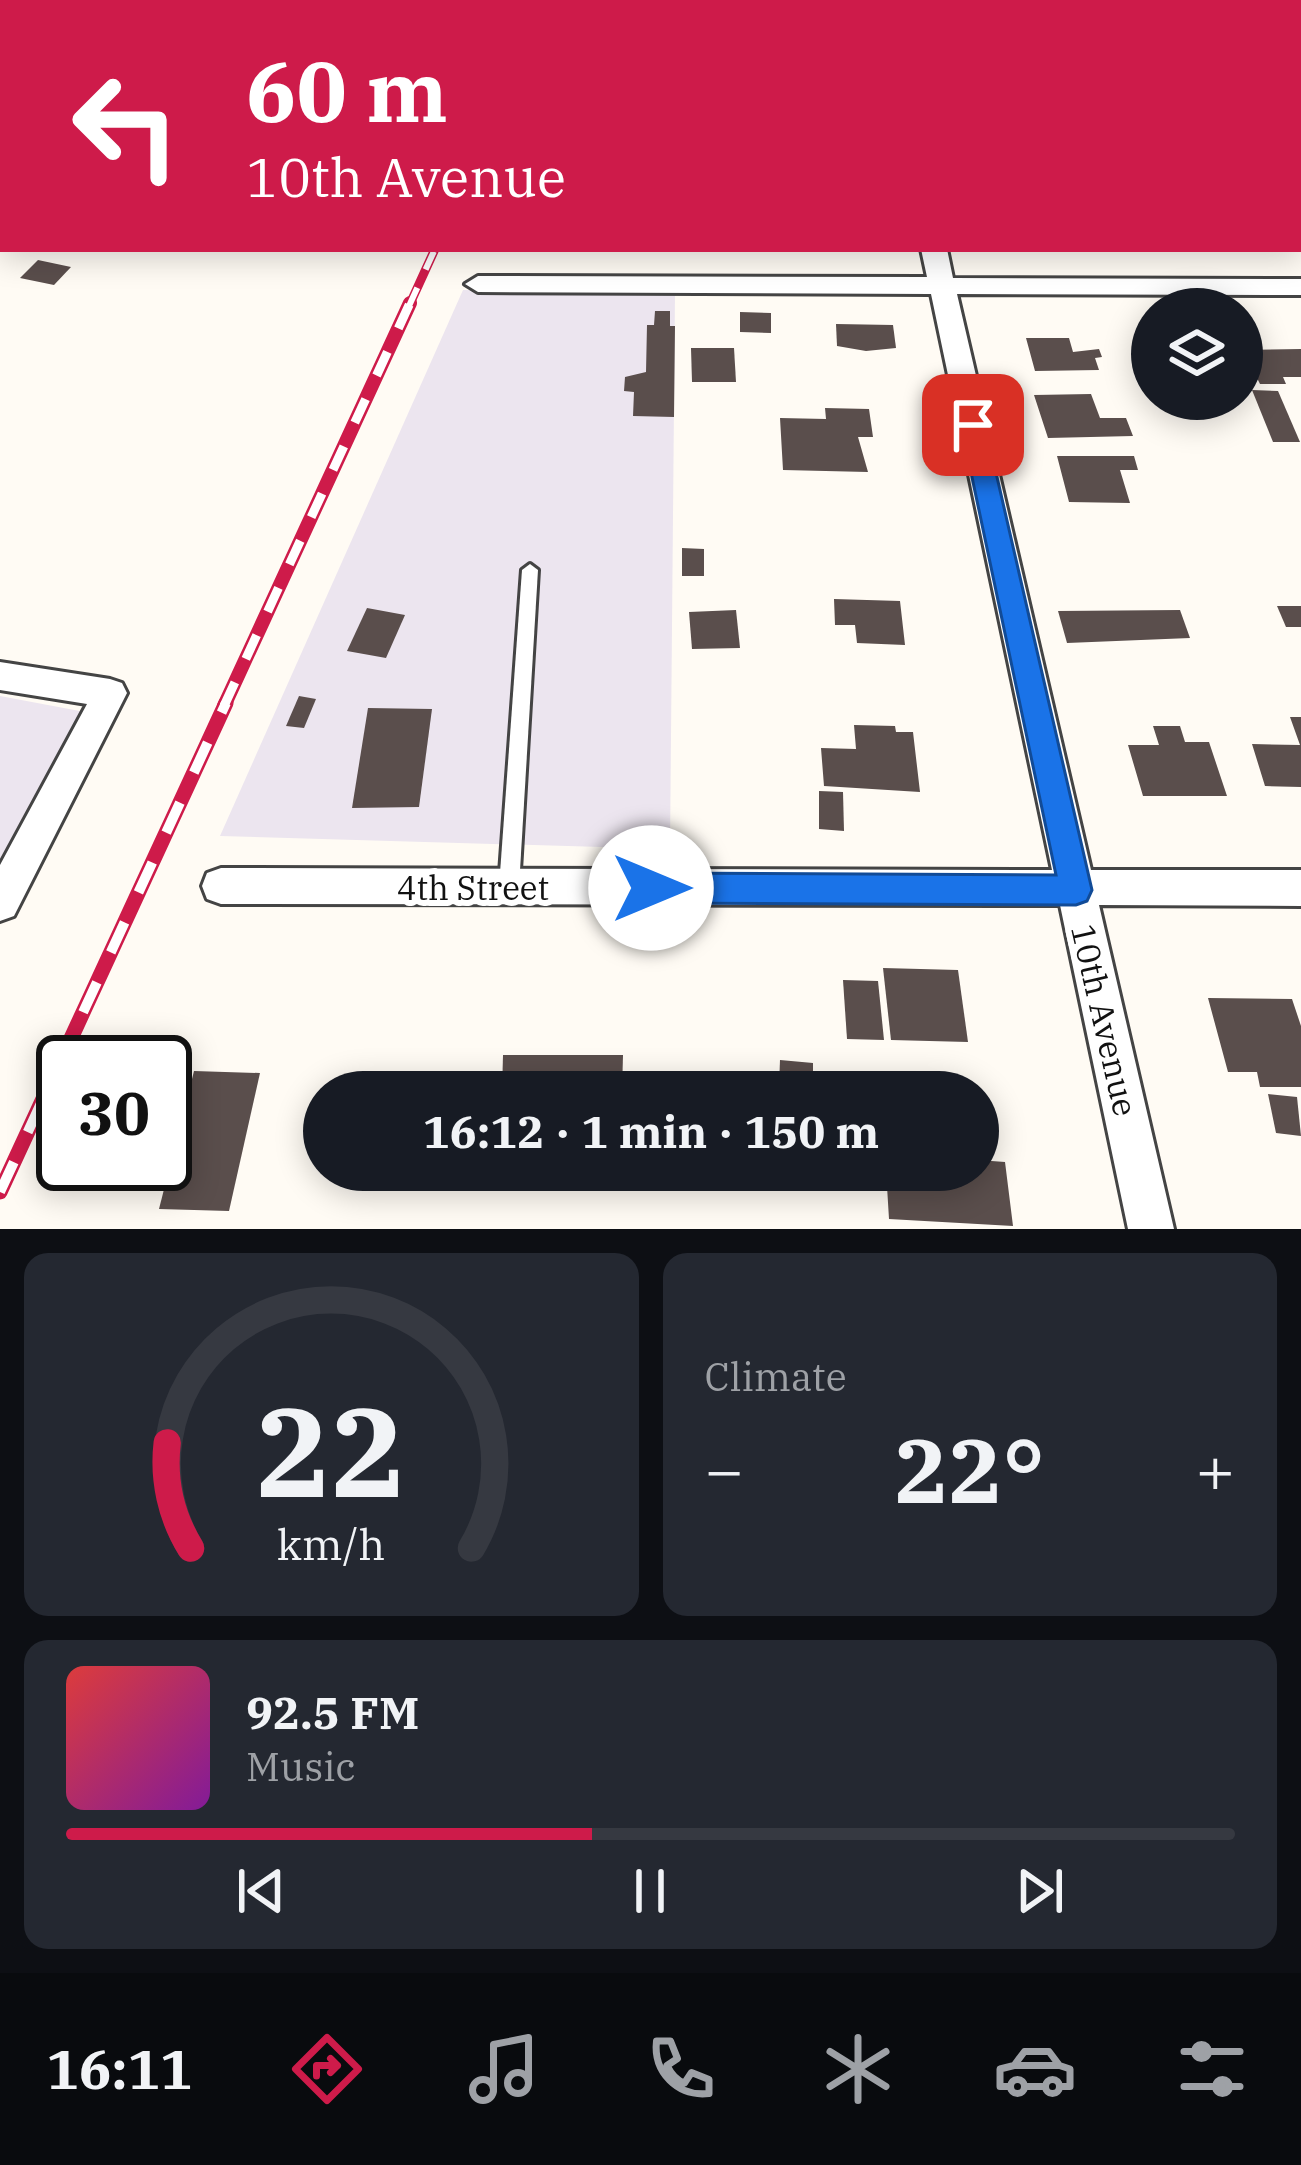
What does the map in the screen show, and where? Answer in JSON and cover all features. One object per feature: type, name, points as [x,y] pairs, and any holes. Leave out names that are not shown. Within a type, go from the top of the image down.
[{"type":"street","name":"10th Avenue","points":[[935,252],[1151,1229]]},
{"type":"street","points":[[478,284],[1301,287]]},
{"type":"street","points":[[0,676],[110,693],[0,902]]},
{"type":"street","name":"4th Street","points":[[221,886],[1301,888]]},
{"type":"lane","points":[[509,887],[530,570]]},
{"type":"shaded area","points":[[463,290],[675,293],[670,849],[220,836]]},
{"type":"shaded area","points":[[0,696],[85,712],[0,867]]},
{"type":"building","points":[[38,260],[71,267],[54,285],[20,278]]},
{"type":"building","points":[[655,311],[670,311],[670,326],[675,326],[674,417],[633,416],[634,392],[624,391],[625,377],[646,372],[647,325],[654,325]]},
{"type":"building","points":[[740,312],[771,313],[771,333],[740,332]]},
{"type":"building","points":[[836,324],[893,325],[896,348],[866,351],[837,346]]},
{"type":"building","points":[[1026,338],[1069,338],[1073,352],[1099,349],[1102,357],[1095,358],[1099,370],[1035,371]]},
{"type":"building","points":[[691,348],[734,348],[736,382],[692,382]]},
{"type":"building","points":[[1301,349],[1301,377],[1283,377],[1286,384],[1263,384],[1263,350]]},
{"type":"building","points":[[1263,390],[1278,391],[1300,442],[1273,442],[1263,417]]},
{"type":"building","points":[[1091,394],[1100,418],[1126,418],[1133,436],[1048,438],[1034,395]]},
{"type":"building","points":[[825,408],[869,409],[873,437],[858,437],[868,472],[783,470],[780,418],[826,419]]},
{"type":"building","points":[[1057,456],[1134,456],[1138,470],[1120,470],[1130,503],[1069,502]]},
{"type":"building","points":[[682,548],[704,549],[704,576],[682,576]]},
{"type":"building","points":[[834,599],[900,601],[905,645],[857,643],[855,625],[835,625]]},
{"type":"building","points":[[1277,606],[1301,606],[1301,627],[1286,627]]},
{"type":"building","points":[[367,608],[405,615],[386,658],[347,651]]},
{"type":"building","points":[[736,610],[740,648],[692,649],[689,612]]},
{"type":"building","points":[[1180,610],[1190,638],[1067,643],[1058,611]]},
{"type":"building","points":[[299,696],[316,699],[304,728],[286,726]]},
{"type":"building","points":[[368,708],[432,709],[419,807],[352,808]]},
{"type":"building","points":[[1290,717],[1301,717],[1301,787],[1265,786],[1252,744],[1300,745]]},
{"type":"building","points":[[854,725],[895,726],[896,732],[913,732],[920,792],[824,786],[821,748],[856,749]]},
{"type":"building","points":[[1153,726],[1180,726],[1185,742],[1209,742],[1227,796],[1143,796],[1128,745],[1159,745]]},
{"type":"building","points":[[819,791],[843,792],[844,831],[819,829]]},
{"type":"building","points":[[883,968],[958,970],[968,1042],[891,1040]]},
{"type":"building","points":[[843,980],[878,981],[884,1040],[847,1039]]},
{"type":"building","points":[[1208,998],[1292,999],[1301,1026],[1301,1087],[1260,1087],[1257,1072],[1228,1072]]},
{"type":"building","points":[[503,1055],[623,1055],[623,1071],[503,1071]]},
{"type":"building","points":[[780,1060],[813,1063],[813,1071],[780,1071]]},
{"type":"building","points":[[194,1071],[260,1073],[229,1211],[159,1209],[164,1191],[192,1191]]},
{"type":"building","points":[[1268,1094],[1297,1097],[1301,1136],[1276,1133]]},
{"type":"building","points":[[999,1162],[1005,1162],[1013,1226],[889,1219],[887,1191],[999,1191]]},
{"type":"railway","points":[[409,306],[434,252]]},
{"type":"railway","points":[[224,706],[410,303]]},
{"type":"railway","points":[[0,1192],[226,703]]},
{"type":"route","points":[[651,888],[1076,890],[973,425]]}]
